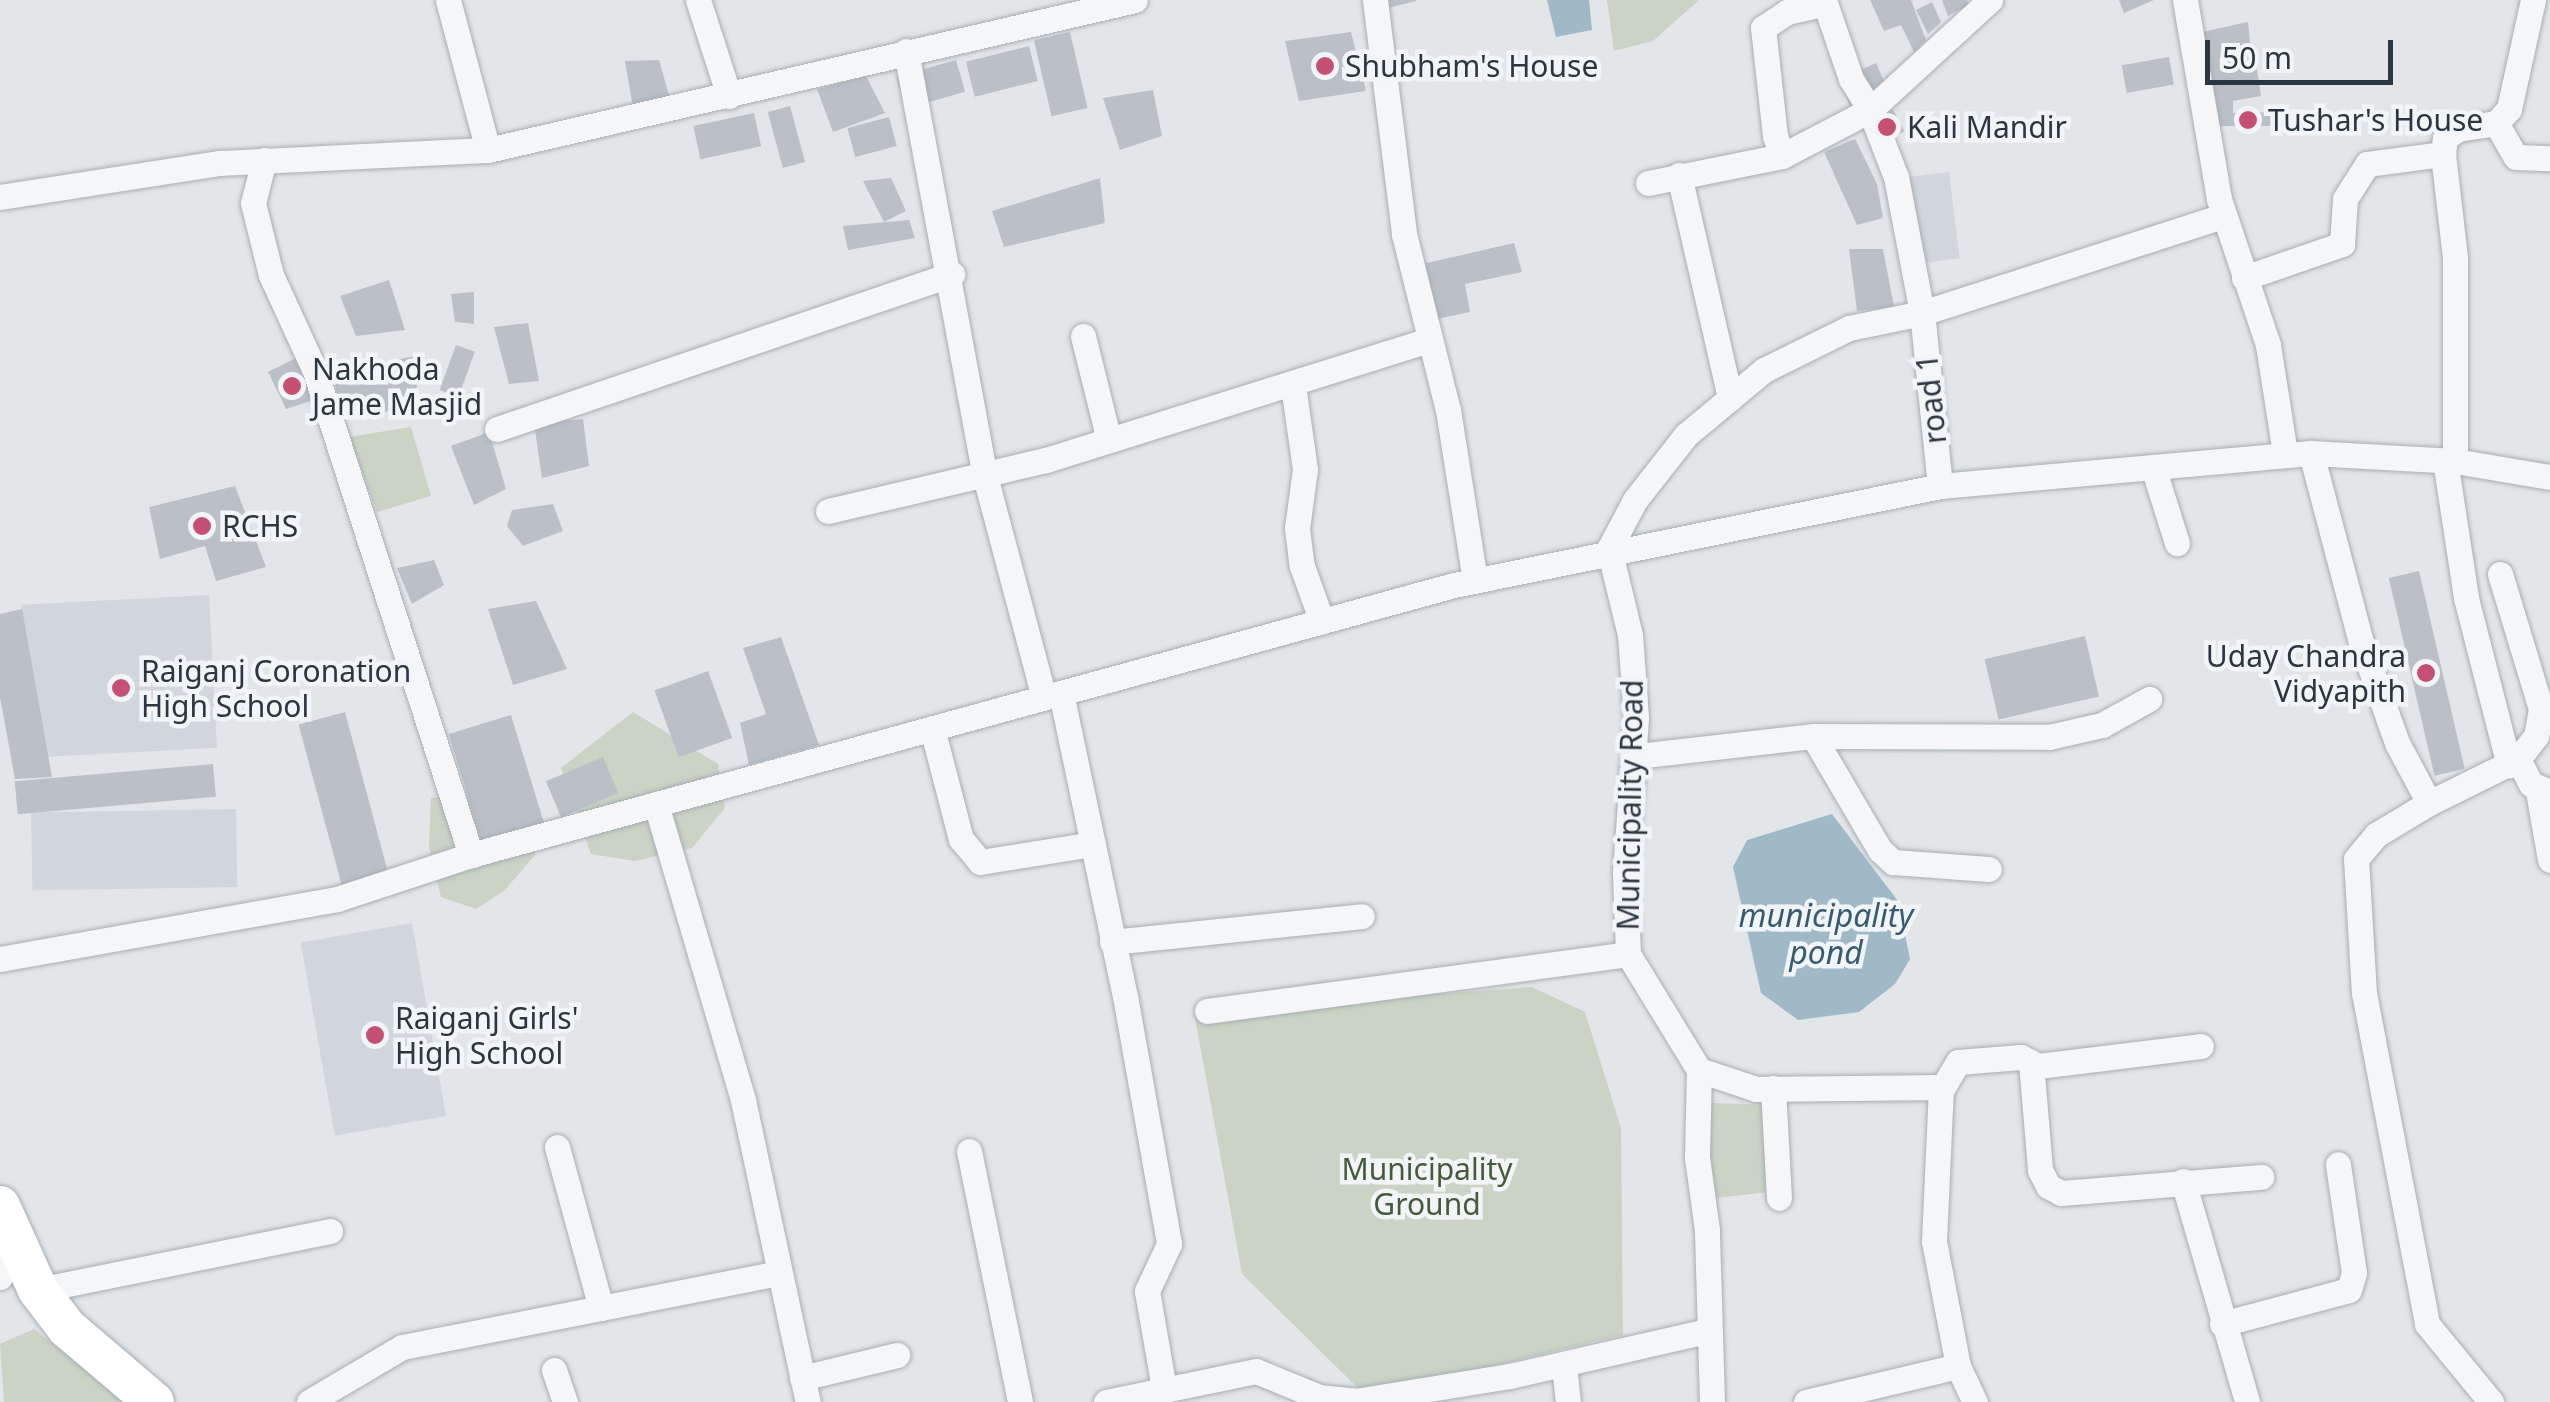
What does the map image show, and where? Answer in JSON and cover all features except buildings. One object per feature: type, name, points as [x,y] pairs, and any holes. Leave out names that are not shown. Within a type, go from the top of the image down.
[{"type":"main road","points":[[0,1206],[5,1266],[38,1290],[68,1328],[154,1402]]},
{"type":"street","points":[[448,0],[488,150]]},
{"type":"street","points":[[698,0],[729,96]]},
{"type":"street","points":[[0,198],[264,160],[488,150],[1135,0]]},
{"type":"street","points":[[1375,0],[1404,234],[1448,410],[1475,580]]},
{"type":"street","points":[[1648,183],[1782,156],[1870,110],[1990,0]]},
{"type":"street","points":[[2185,0],[2223,216],[2268,345],[2298,453],[2360,639],[2397,743],[2429,803]]},
{"type":"street","points":[[1782,156],[1760,46],[1763,28],[1787,12],[1824,2]]},
{"type":"street","name":"road 1","points":[[1824,2],[1852,80],[1870,110],[1896,177],[1922,313],[1940,486]]},
{"type":"street","points":[[2537,4],[2509,109],[2496,123],[2458,129],[2445,138],[2442,154],[2454,258],[2450,460],[2466,598],[2514,762],[2544,792],[2550,860]]},
{"type":"street","points":[[906,51],[952,274],[986,476],[1093,844],[1112,942],[1169,1244],[1160,1276],[1147,1291],[1164,1388]]},
{"type":"street","points":[[2496,123],[2516,157],[2550,158]]},
{"type":"street","points":[[2244,278],[2342,244],[2345,200],[2367,164],[2442,154]]},
{"type":"street","points":[[264,160],[253,203],[275,288],[315,371],[471,855]]},
{"type":"street","points":[[1680,174],[1730,398]]},
{"type":"street","points":[[1608,549],[1664,461],[1764,370],[1818,341],[1922,313],[2223,216]]},
{"type":"street","points":[[497,429],[952,274]]},
{"type":"street","points":[[1083,336],[1109,440]]},
{"type":"street","points":[[828,512],[986,476],[1293,385],[1428,340]]},
{"type":"street","points":[[1293,385],[1305,468],[1296,528],[1302,566],[1322,622]]},
{"type":"street","points":[[0,959],[336,899],[471,855],[1475,580],[1608,549],[1940,486],[2298,453],[2450,460],[2550,477]]},
{"type":"street","points":[[2153,467],[2176,543]]},
{"type":"street","name":"Municipality Road","points":[[1608,549],[1630,635],[1637,756],[1626,840],[1628,954],[1699,1070],[1706,1331],[1712,1402]]},
{"type":"street","points":[[2492,1402],[2427,1324],[2364,993],[2356,858],[2363,844],[2429,803],[2514,762],[2536,736],[2542,709],[2500,574]]},
{"type":"street","points":[[1637,756],[1813,736],[2049,737],[2102,725],[2148,699]]},
{"type":"street","points":[[932,728],[962,839],[980,862],[1093,844]]},
{"type":"street","points":[[1813,736],[1880,850],[1893,862],[1990,869]]},
{"type":"street","points":[[656,804],[742,1100],[805,1390],[897,1354]]},
{"type":"street","points":[[1112,942],[1362,916]]},
{"type":"street","points":[[1208,1011],[1628,954]]},
{"type":"street","points":[[1974,1402],[1958,1366],[1934,1241],[1941,1087],[1958,1062],[2022,1057],[2032,1062],[2201,1046]]},
{"type":"street","points":[[2032,1062],[2040,1170],[2048,1186],[2091,1196],[2184,1182],[2261,1177]]},
{"type":"street","points":[[1699,1070],[1756,1089],[1941,1087]]},
{"type":"street","points":[[1773,1088],[1779,1198]]},
{"type":"street","points":[[557,1147],[601,1308]]},
{"type":"street","points":[[970,1151],[1020,1402]]},
{"type":"street","points":[[2222,1324],[2350,1290],[2354,1273],[2338,1164]]},
{"type":"street","points":[[2184,1182],[2247,1402]]},
{"type":"street","points":[[38,1290],[330,1231]]},
{"type":"street","points":[[309,1402],[402,1347],[778,1272]]},
{"type":"street","points":[[1106,1402],[1256,1371],[1319,1397],[1355,1401],[1564,1365],[1706,1331]]},
{"type":"street","points":[[1564,1365],[1568,1402]]},
{"type":"street","points":[[1806,1402],[1958,1366]]},
{"type":"street","points":[[554,1370],[565,1402]]},
{"type":"shaded area","points":[[1949,172],[1960,258],[1907,265],[1896,178]]},
{"type":"shaded area","name":"Raiganj Coronation High School","points":[[209,595],[217,748],[29,758],[21,605]]},
{"type":"shaded area","name":"Raiganj Coronation High School","points":[[236,809],[237,887],[32,891],[31,813]]},
{"type":"shaded area","name":"Raiganj Girls' High School","points":[[412,923],[446,1116],[335,1136],[301,943]]},
{"type":"green space","points":[[1607,0],[1699,0],[1653,41],[1614,51]]},
{"type":"green space","points":[[411,427],[431,496],[377,512],[349,437]]},
{"type":"green space","points":[[633,712],[718,764],[725,808],[692,848],[635,861],[591,854],[561,768]]},
{"type":"green space","points":[[505,794],[537,802],[535,855],[504,891],[476,909],[441,897],[429,847],[431,798]]},
{"type":"green space","name":"Municipality Ground","points":[[1532,987],[1585,1012],[1621,1128],[1623,1335],[1366,1396],[1242,1274],[1194,1012]]},
{"type":"green space","points":[[1711,1103],[1767,1105],[1769,1192],[1708,1199]]},
{"type":"green space","points":[[34,1329],[127,1402],[4,1402],[0,1344]]},
{"type":"water","points":[[1547,0],[1589,0],[1592,30],[1556,37]]},
{"type":"water","name":"municipality pond","points":[[1832,814],[1898,901],[1910,959],[1895,984],[1859,1012],[1798,1020],[1761,993],[1733,867],[1747,840]]},
{"type":"place","name":"Shubham's House","points":[[1325,66]]},
{"type":"place","name":"Tushar's House","points":[[2248,120]]},
{"type":"place","name":"Kali Mandir","points":[[1887,127]]},
{"type":"place","name":"Nakhoda Jame Masjid","points":[[292,386]]},
{"type":"place","name":"RCHS","points":[[202,526]]},
{"type":"place","name":"Uday Chandra Vidyapith","points":[[2426,673]]},
{"type":"place","name":"Raiganj Coronation High School","points":[[121,688]]},
{"type":"place","name":"Raiganj Girls' High School","points":[[375,1035]]}]
